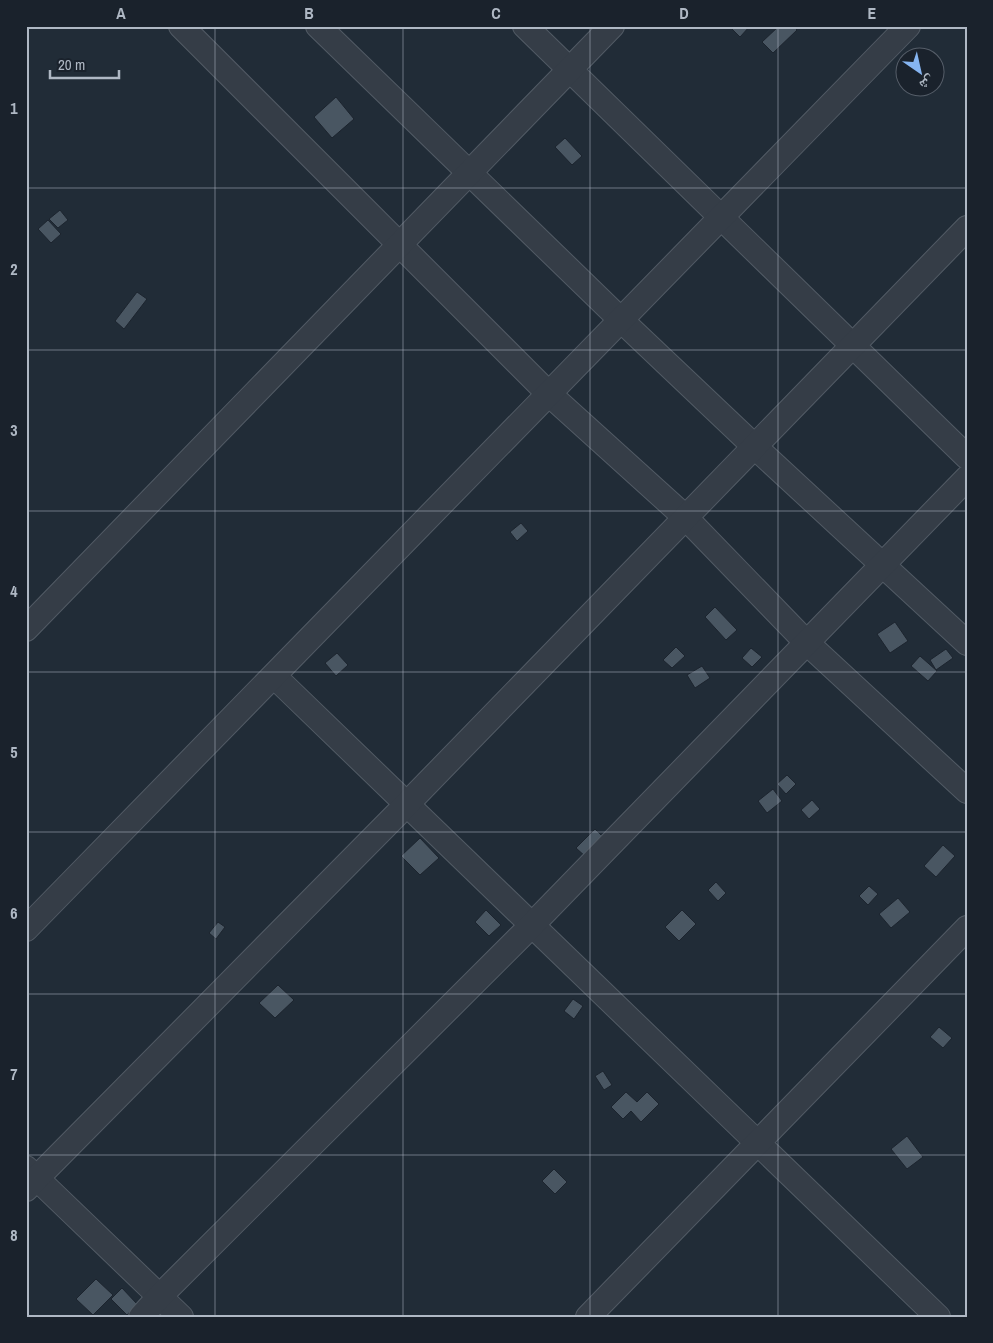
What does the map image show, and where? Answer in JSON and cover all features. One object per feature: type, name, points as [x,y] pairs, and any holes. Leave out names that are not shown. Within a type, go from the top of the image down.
[{"type":"street","points":[[181,26],[549,394],[685,517],[807,642],[967,791]]},
{"type":"street","points":[[318,26],[755,447],[967,643]]},
{"type":"street","points":[[525,26],[967,456]]},
{"type":"street","points":[[26,629],[612,26]]},
{"type":"street","points":[[26,929],[908,26]]},
{"type":"street","points":[[181,1317],[30,1178],[407,804],[967,228]]},
{"type":"street","points":[[141,1317],[532,925],[967,478]]},
{"type":"street","points":[[274,676],[938,1317]]},
{"type":"street","points":[[588,1317],[967,928]]},
{"type":"building","points":[[733,26],[750,26],[740,37],[731,28]]},
{"type":"building","points":[[779,26],[793,26],[797,30],[773,53],[762,42]]},
{"type":"building","points":[[336,97],[354,119],[332,138],[314,117]]},
{"type":"building","points":[[565,138],[582,156],[572,165],[555,147]]},
{"type":"building","points":[[60,210],[68,220],[58,228],[49,219]]},
{"type":"building","points":[[48,220],[61,234],[51,243],[38,229]]},
{"type":"building","points":[[137,292],[147,299],[124,329],[115,321]]},
{"type":"building","points":[[521,523],[528,531],[517,541],[510,532]]},
{"type":"building","points":[[715,607],[737,630],[726,640],[705,617]]},
{"type":"building","points":[[895,622],[908,641],[890,653],[877,634]]},
{"type":"building","points":[[676,647],[685,656],[672,668],[663,660]]},
{"type":"building","points":[[751,648],[762,657],[752,667],[742,658]]},
{"type":"building","points":[[946,649],[953,658],[936,670],[930,660]]},
{"type":"building","points":[[337,653],[348,665],[336,676],[325,663]]},
{"type":"building","points":[[920,656],[937,671],[928,681],[911,666]]},
{"type":"building","points":[[702,666],[710,678],[695,688],[687,675]]},
{"type":"building","points":[[787,775],[796,784],[786,794],[777,784]]},
{"type":"building","points":[[773,789],[782,801],[767,813],[758,801]]},
{"type":"building","points":[[812,800],[820,809],[809,819],[801,810]]},
{"type":"building","points":[[595,829],[604,838],[586,857],[576,848]]},
{"type":"building","points":[[420,838],[439,858],[420,875],[401,856]]},
{"type":"building","points":[[943,845],[955,856],[936,877],[924,866]]},
{"type":"building","points":[[716,882],[726,893],[718,901],[708,890]]},
{"type":"building","points":[[869,886],[878,894],[868,905],[859,896]]},
{"type":"building","points":[[898,898],[910,912],[891,928],[879,914]]},
{"type":"building","points":[[486,910],[501,925],[489,936],[475,922]]},
{"type":"building","points":[[682,910],[696,924],[679,941],[665,927]]},
{"type":"building","points":[[218,922],[225,927],[216,939],[209,933]]},
{"type":"building","points":[[278,985],[294,1000],[275,1018],[259,1003]]},
{"type":"building","points":[[573,999],[583,1006],[574,1019],[564,1011]]},
{"type":"building","points":[[939,1027],[952,1038],[943,1048],[930,1037]]},
{"type":"building","points":[[603,1071],[612,1085],[604,1090],[595,1076]]},
{"type":"building","points":[[626,1092],[637,1102],[647,1092],[659,1104],[641,1122],[631,1111],[623,1119],[611,1107]]},
{"type":"building","points":[[907,1136],[923,1157],[907,1169],[891,1149]]},
{"type":"building","points":[[554,1169],[567,1182],[555,1194],[542,1181]]},
{"type":"building","points":[[96,1279],[113,1295],[93,1315],[76,1299]]},
{"type":"building","points":[[122,1288],[137,1304],[127,1315],[111,1299]]}]
